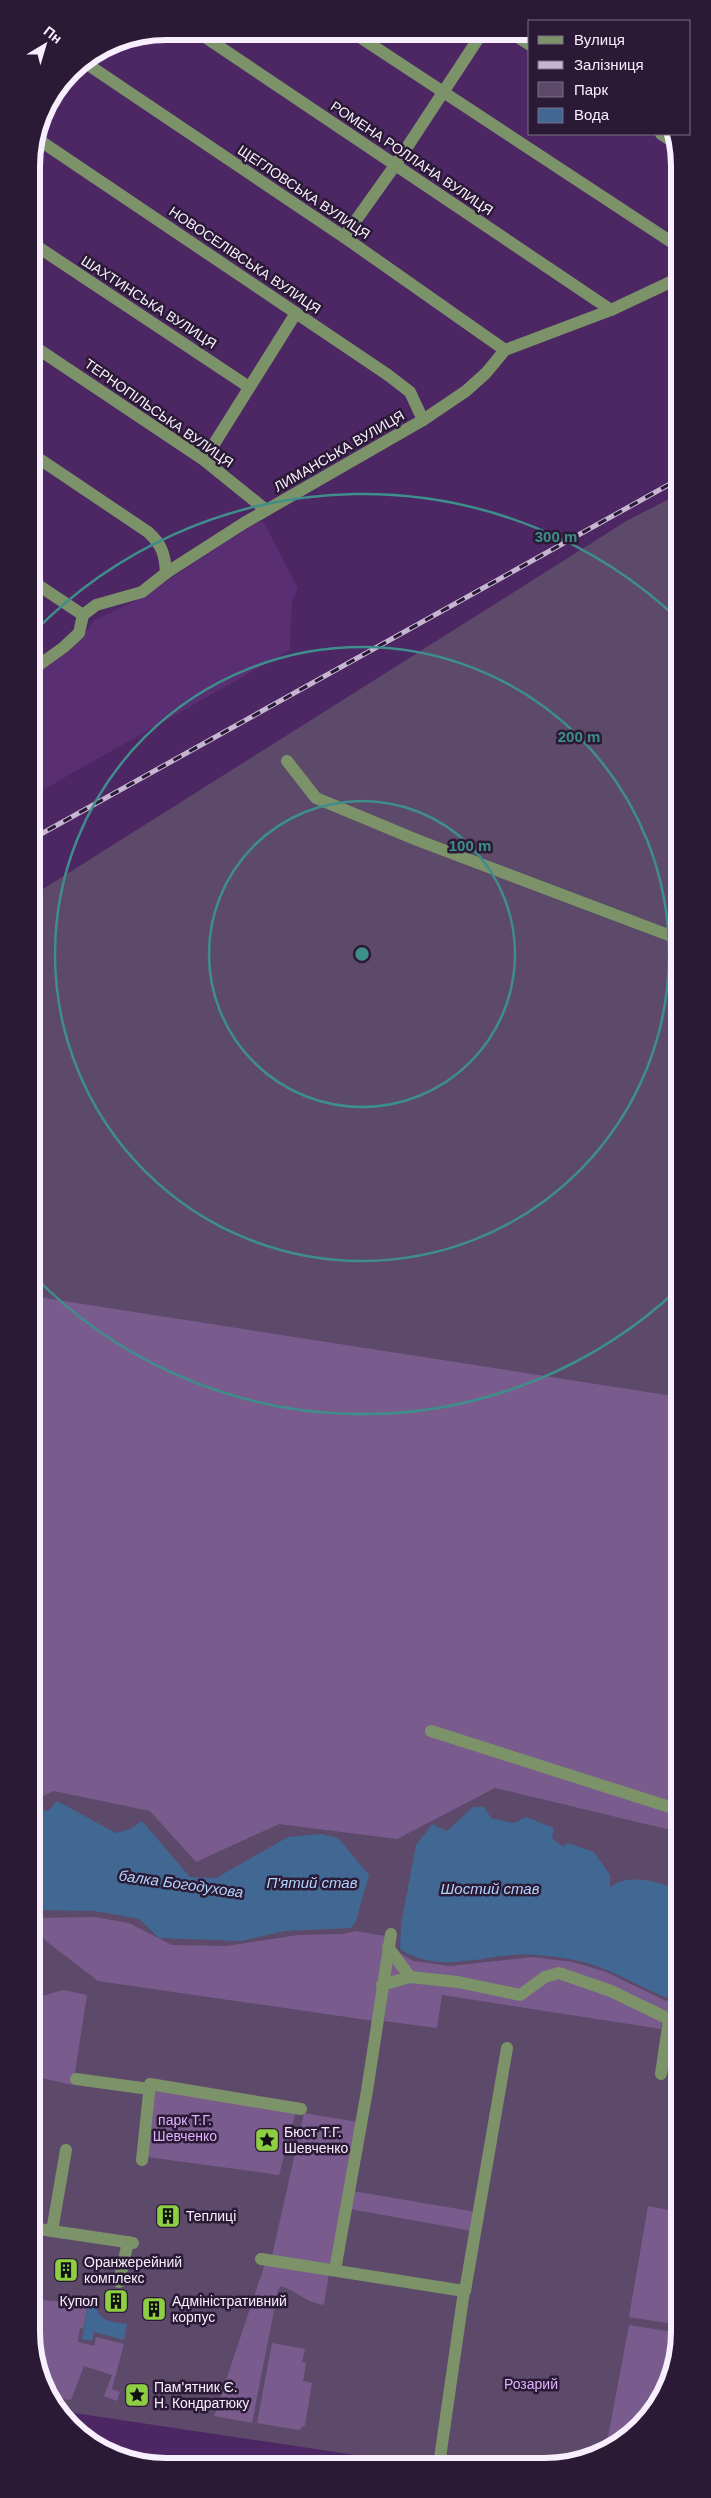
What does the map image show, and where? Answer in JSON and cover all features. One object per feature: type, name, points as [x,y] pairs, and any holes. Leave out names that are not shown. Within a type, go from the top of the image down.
[{"type":"street","name":"РОМЕНА РОЛЛАНА ВУЛИЦЯ","points":[[208,40],[396,164],[611,310]]},
{"type":"street","points":[[364,40],[671,242]]},
{"type":"street","points":[[344,237],[396,164],[477,40]]},
{"type":"street","name":"ЩЕГЛОВСЬКА ВУЛИЦЯ","points":[[89,66],[344,237],[506,350]]},
{"type":"street","name":"НОВОСЕЛІВСЬКА ВУЛИЦЯ","points":[[42,142],[410,392],[423,420]]},
{"type":"street","name":"ШАХТИНСЬКА ВУЛИЦЯ","points":[[40,248],[249,387]]},
{"type":"street","name":"ЛИМАНСЬКА ВУЛИЦЯ","points":[[83,615],[96,605],[142,592],[166,573],[266,510],[423,420],[466,391],[486,373],[506,350],[611,310],[671,282]]},
{"type":"street","points":[[204,460],[296,313]]},
{"type":"street","name":"ТЕРНОПІЛЬСЬКА ВУЛИЦЯ","points":[[40,350],[204,460],[266,510]]},
{"type":"street","points":[[40,459],[148,532],[159,542],[166,554],[166,573]]},
{"type":"street","points":[[40,586],[83,615],[79,633],[64,647],[40,664]]},
{"type":"street","points":[[287,761],[316,798],[417,840],[671,936]]},
{"type":"street","points":[[431,1732],[671,1807]]},
{"type":"street","points":[[335,2270],[375,2046],[382,1985],[391,1934]]},
{"type":"street","points":[[388,1947],[410,1977]]},
{"type":"street","points":[[382,1985],[410,1977],[458,1982],[520,1995],[545,1977],[559,1973],[611,1991],[671,2021]]},
{"type":"street","points":[[662,2074],[671,2035]]},
{"type":"street","points":[[465,2291],[507,2048]]},
{"type":"street","points":[[76,2079],[149,2089]]},
{"type":"street","points":[[142,2160],[150,2084],[302,2109]]},
{"type":"street","points":[[52,2231],[66,2150]]},
{"type":"street","points":[[40,2229],[130,2242],[119,2282]]},
{"type":"street","points":[[261,2260],[464,2291],[440,2458]]},
{"type":"shaded area","points":[[263,521],[298,588],[292,601],[290,650],[40,791],[40,668],[71,650],[95,620],[137,600],[251,526]]},
{"type":"green space","name":"Розарий","points":[[671,498],[671,2340],[667,2364],[650,2402],[640,2415],[622,2432],[601,2445],[561,2457],[375,2458],[69,2412],[53,2388],[47,2372],[42,2356],[40,2332],[40,891],[628,520]]},
{"type":"green space","points":[[40,1297],[671,1396],[671,1830],[495,1788],[397,1839],[279,1824],[196,1862],[150,1811],[54,1791],[40,1797]]},
{"type":"green space","points":[[95,1917],[129,1923],[172,1945],[226,1946],[298,1935],[343,1934],[355,1931],[385,1936],[374,2021],[98,1981],[46,1941],[40,1934],[40,1918]]},
{"type":"green space","points":[[393,1949],[413,1961],[450,1966],[532,1957],[573,1962],[606,1972],[671,2002],[671,2018],[663,2014],[661,2029],[442,1995],[437,2028],[384,2021]]},
{"type":"green space","points":[[63,1990],[87,1995],[73,2085],[40,2078],[40,1997]]},
{"type":"green space","name":"парк Т.Г. Шевченко","points":[[155,2088],[296,2111],[279,2175],[147,2157]]},
{"type":"green space","points":[[304,2113],[358,2122],[332,2265],[272,2256]]},
{"type":"green space","points":[[353,2191],[476,2212],[472,2231],[350,2209]]},
{"type":"green space","points":[[648,2206],[671,2210],[671,2324],[629,2317]]},
{"type":"green space","points":[[265,2264],[329,2273],[324,2305],[312,2302],[281,2286],[278,2290],[252,2423],[214,2416]]},
{"type":"green space","points":[[40,2300],[74,2303],[75,2307],[88,2304],[83,2329],[80,2328],[78,2342],[94,2346],[96,2337],[124,2344],[112,2389],[120,2392],[117,2401],[104,2396],[112,2375],[84,2366],[71,2400],[59,2399],[53,2388],[42,2356]]},
{"type":"green space","points":[[629,2325],[671,2332],[667,2364],[650,2402],[634,2421],[607,2441]]},
{"type":"green space","points":[[272,2343],[305,2349],[302,2362],[306,2363],[303,2381],[312,2383],[305,2425],[299,2430],[257,2423]]},
{"type":"water","name":"П'ятий став","points":[[57,1801],[116,1833],[130,1829],[142,1821],[190,1877],[216,1878],[288,1837],[321,1834],[338,1838],[369,1875],[356,1921],[351,1928],[285,1931],[241,1941],[159,1938],[139,1919],[95,1911],[40,1910],[40,1810],[48,1811]]},
{"type":"water","name":"Шостий став","points":[[473,1807],[484,1807],[491,1818],[514,1823],[526,1817],[554,1828],[552,1838],[563,1847],[568,1843],[594,1852],[610,1875],[610,1887],[626,1880],[635,1879],[671,1888],[671,1998],[652,1992],[600,1967],[573,1960],[535,1955],[518,1955],[466,1961],[432,1961],[416,1957],[400,1949],[401,1925],[416,1845],[432,1824],[447,1831]]},
{"type":"water","points":[[88,2304],[95,2305],[103,2318],[116,2323],[127,2324],[124,2340],[94,2332],[92,2341],[82,2339]]},
{"type":"railway","points":[[40,835],[671,483]]},
{"type":"place","name":"Бюст Т.Г. Шевченко","points":[[267,2140]]},
{"type":"place","name":"Теплиці","points":[[168,2216]]},
{"type":"place","name":"Оранжерейний комплекс","points":[[66,2270]]},
{"type":"place","name":"Купол","points":[[116,2301]]},
{"type":"place","name":"Адміністративний корпус","points":[[154,2309]]},
{"type":"place","name":"Пам'ятник Є. Н. Кондратюку","points":[[137,2395]]},
{"type":"water label","name":"балка Богодухова","points":[[181,1884]]}]
